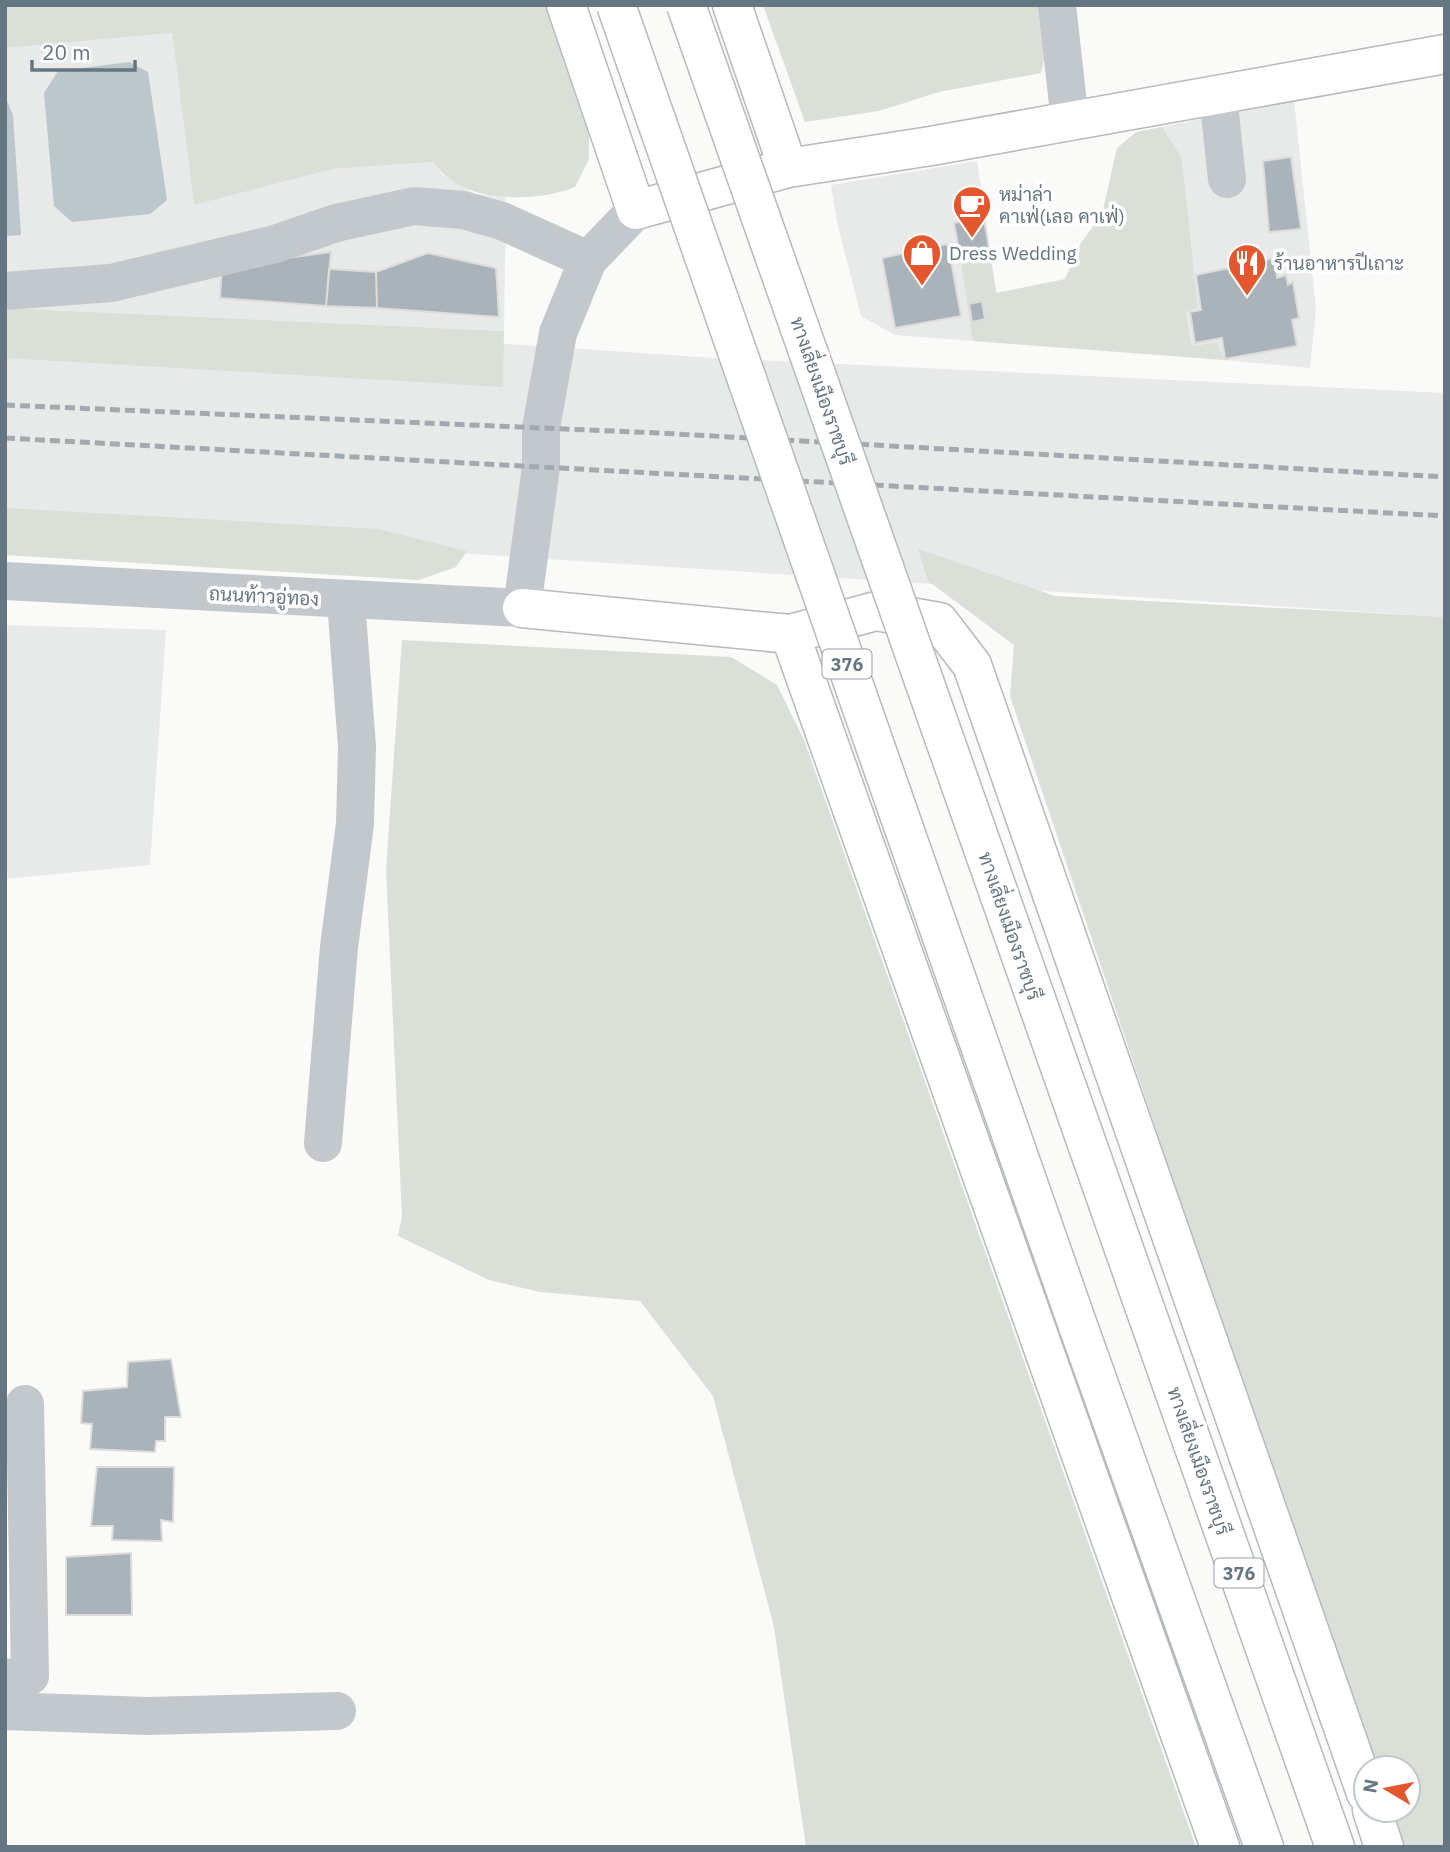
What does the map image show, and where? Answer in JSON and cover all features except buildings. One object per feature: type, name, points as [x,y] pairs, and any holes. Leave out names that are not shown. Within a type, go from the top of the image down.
[{"type":"main road","points":[[566,5],[636,210],[788,168],[1070,122],[1445,54]]},
{"type":"main road","name":"376","points":[[616,5],[1077,1323],[1264,1847]]},
{"type":"main road","name":"ทางเลี่ยงเมืองราชบุรี","points":[[686,5],[1335,1847]]},
{"type":"main road","points":[[732,5],[788,168]]},
{"type":"main road","points":[[522,608],[790,634],[876,611],[939,622],[972,665],[1352,1754]]},
{"type":"main road","points":[[790,634],[1220,1847]]},
{"type":"main road","points":[[1377,1824],[1384,1847]]},
{"type":"street","points":[[1057,5],[1070,122]]},
{"type":"street","points":[[1218,95],[1227,179]]},
{"type":"street","points":[[5,291],[111,283],[275,244],[336,223],[414,206],[463,210],[502,221],[588,260]]},
{"type":"street","points":[[522,608],[541,467],[541,428],[558,333],[588,260],[636,210]]},
{"type":"street","name":"ถนนท้าวอู่ทอง","points":[[5,581],[346,601],[522,608]]},
{"type":"street","points":[[323,1143],[340,947],[355,824],[357,747],[346,601]]},
{"type":"street","points":[[5,1678],[30,1676],[24,1404]]},
{"type":"street","points":[[5,1711],[147,1716],[338,1711]]},
{"type":"shaded area","points":[[5,5],[547,5],[589,121],[589,159],[575,187],[540,196],[479,193],[445,176],[434,162],[333,169],[194,205],[172,33],[5,48]]},
{"type":"shaded area","points":[[763,5],[1040,5],[1044,60],[1041,73],[939,92],[879,111],[805,122]]},
{"type":"shaded area","points":[[172,33],[194,205],[333,169],[435,162],[442,175],[475,194],[506,196],[504,331],[5,308],[5,48]]},
{"type":"shaded area","points":[[129,62],[148,72],[167,200],[150,214],[72,222],[54,206],[44,93],[58,71]]},
{"type":"shaded area","points":[[5,96],[13,115],[21,235],[5,236]]},
{"type":"shaded area","points":[[1294,100],[1316,309],[1310,368],[1224,360],[1218,342],[1192,346],[1186,311],[1198,306],[1182,158],[1162,127]]},
{"type":"shaded area","points":[[1162,127],[1182,158],[1198,307],[1186,312],[1192,346],[1218,342],[1224,360],[973,341],[961,261],[990,255],[996,293],[1065,279],[1081,243],[1102,214],[1117,148],[1136,132]]},
{"type":"shaded area","points":[[977,161],[1000,316],[973,322],[973,341],[895,335],[861,316],[837,222],[831,185]]},
{"type":"shaded area","points":[[5,308],[504,331],[503,387],[5,358]]},
{"type":"shaded area","points":[[5,310],[714,358],[1445,393],[1445,617],[5,524]]},
{"type":"shaded area","points":[[5,508],[379,529],[467,551],[456,567],[419,580],[5,555]]},
{"type":"shaded area","points":[[918,549],[1055,596],[1445,617],[1445,1847],[1397,1847],[1390,1824],[1422,1824],[1422,1754],[1366,1754],[1010,696],[1014,645],[928,581]]},
{"type":"shaded area","points":[[5,625],[166,630],[150,865],[5,879]]},
{"type":"shaded area","points":[[402,640],[731,657],[777,685],[804,740],[1196,1847],[806,1847],[774,1627],[713,1396],[640,1301],[540,1292],[489,1280],[398,1236],[402,1217],[386,870]]},
{"type":"railway","points":[[5,405],[659,433],[1445,477]]},
{"type":"railway","points":[[5,438],[1445,516]]},
{"type":"place","name":"หม่าล่า คาเฟ่(เลอ คาเฟ่)","points":[[972,239]]},
{"type":"place","name":"Dress Wedding","points":[[922,287]]},
{"type":"place","name":"ร้านอาหารปีเถาะ","points":[[1247,297]]}]
